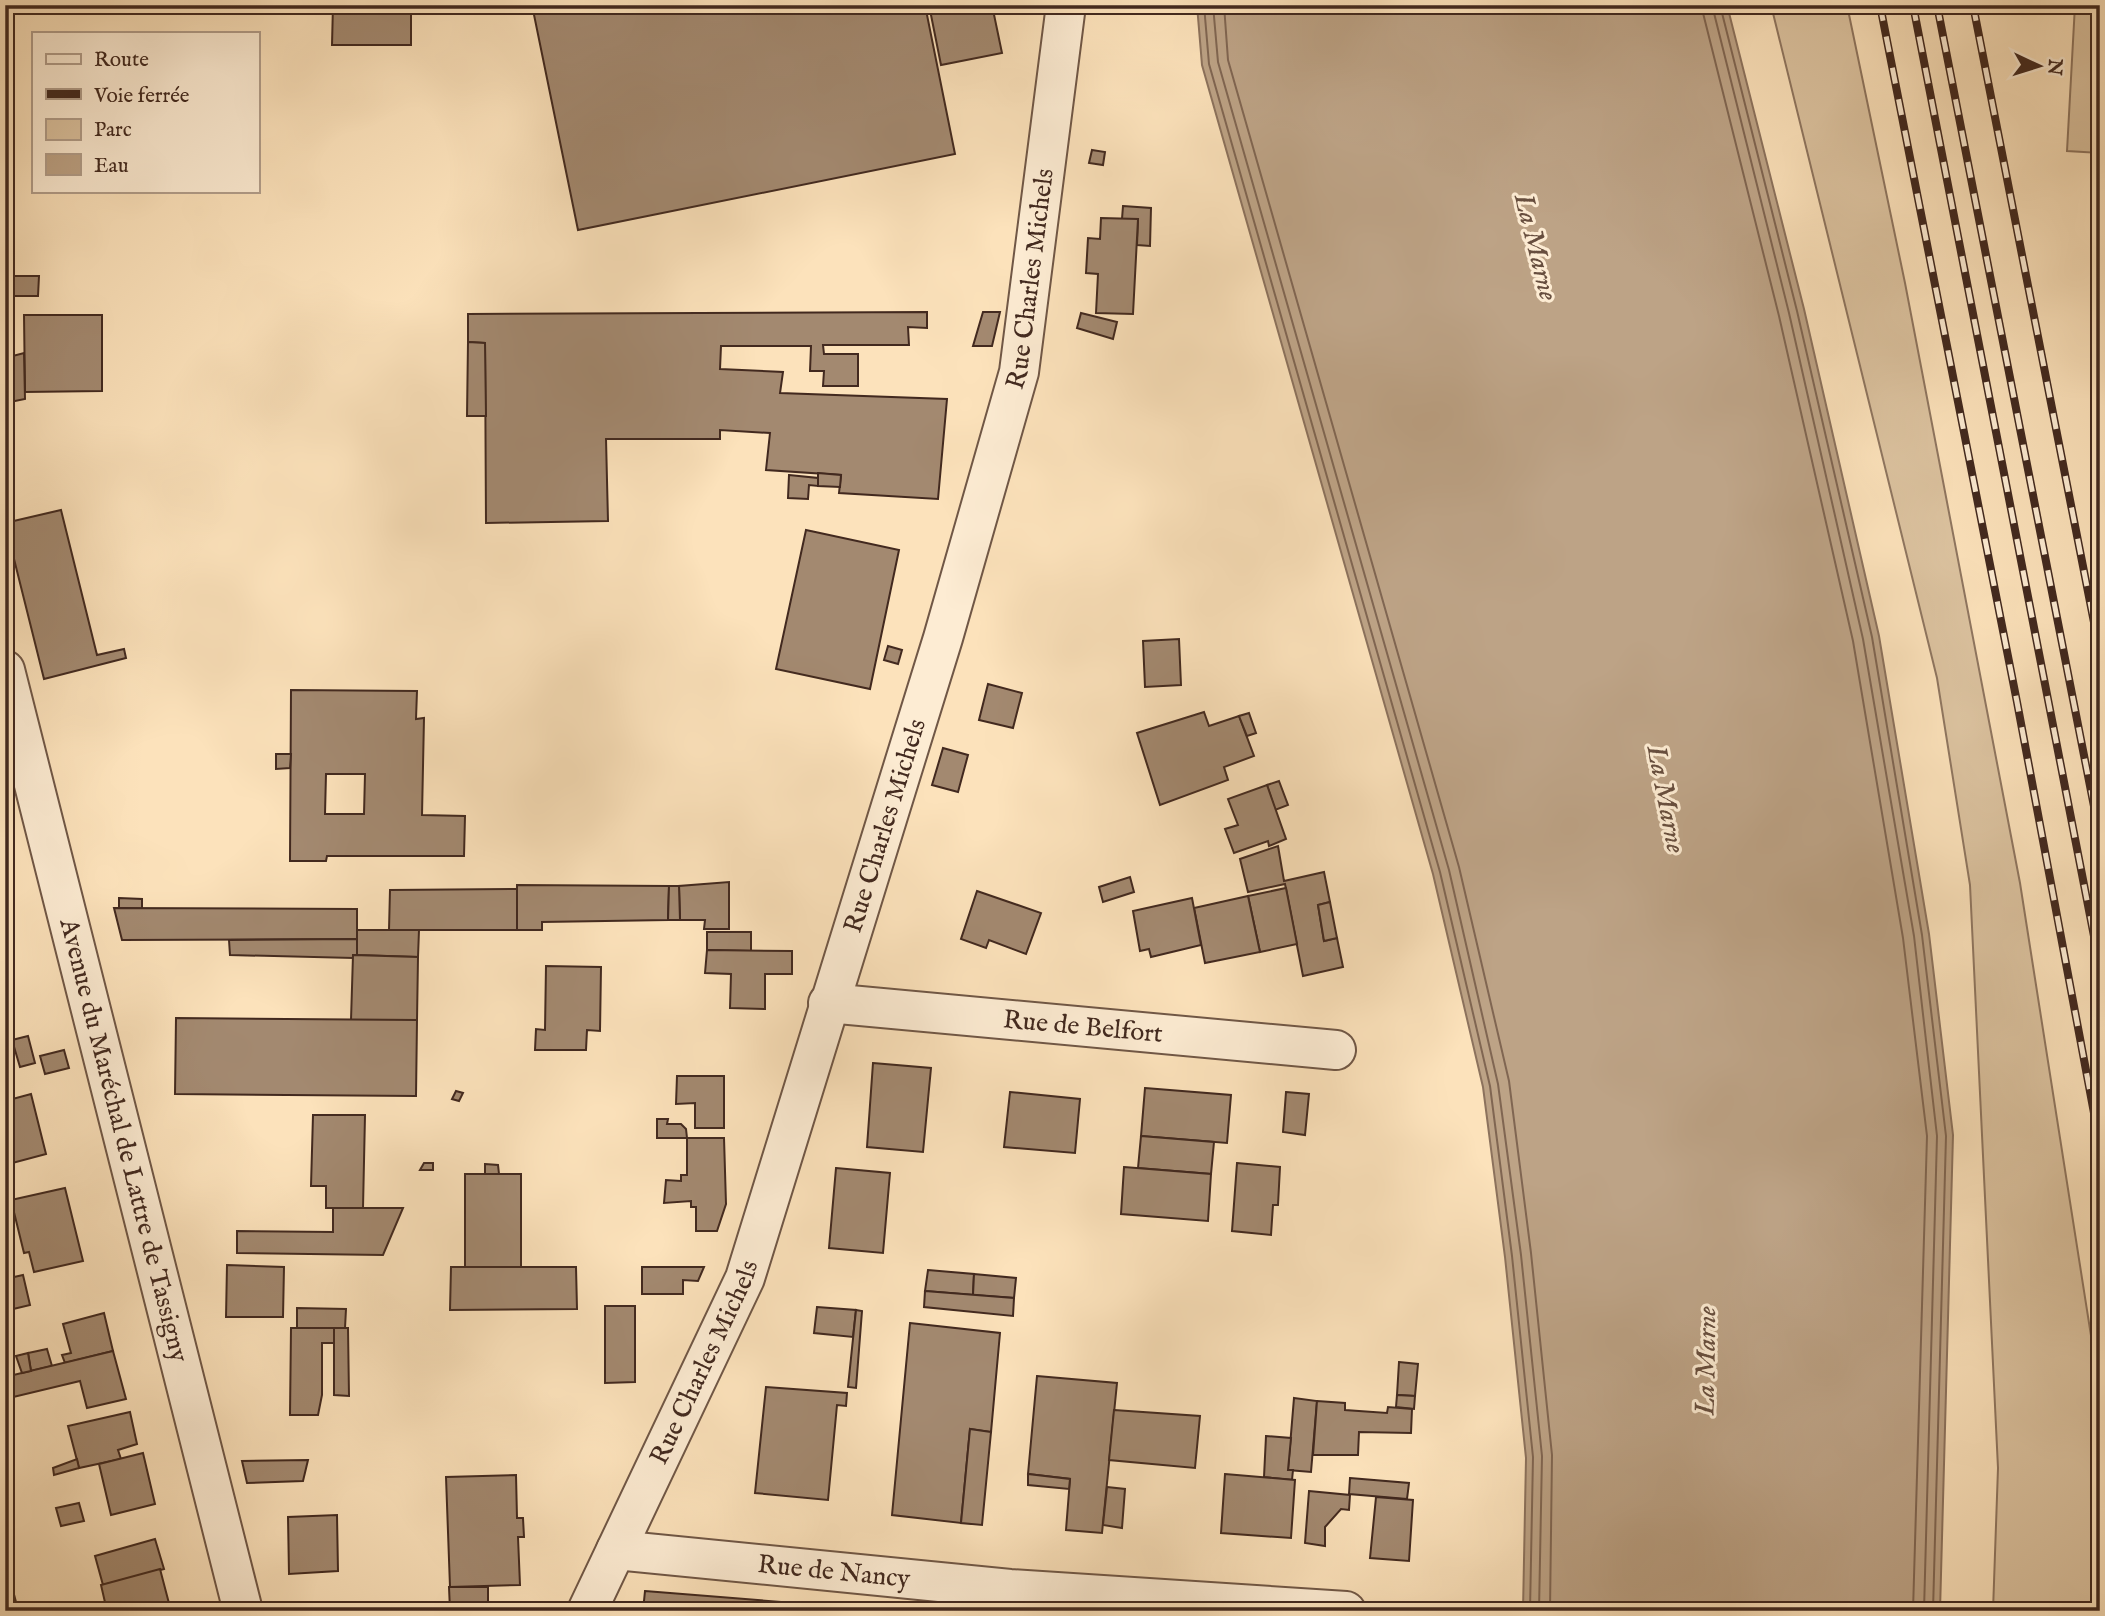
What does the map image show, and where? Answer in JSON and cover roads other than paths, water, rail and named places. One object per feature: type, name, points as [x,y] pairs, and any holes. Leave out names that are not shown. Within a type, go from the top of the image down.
[{"type":"street","name":"Rue Charles Michels","points":[[587,1611],[745,1278],[943,638],[1019,372],[1066,5]]},
{"type":"street","name":"Avenue du Maréchal de Lattre de Tassigny","points":[[5,670],[243,1611]]},
{"type":"street","name":"Rue de Belfort","points":[[828,1003],[1336,1049]]},
{"type":"street","name":"Rue de Nancy","points":[[617,1550],[1010,1589],[1346,1611]]},
{"type":"water","name":"La Marne","points":[[1197,5],[1727,5],[1804,309],[1879,636],[1929,934],[1953,1135],[1940,1611],[1523,1611],[1526,1458],[1505,1257],[1483,1087],[1433,874],[1202,65]]},
{"type":"railway","points":[[1880,5],[2017,702],[2100,1145]]},
{"type":"railway","points":[[1913,5],[2100,967]]},
{"type":"railway","points":[[1937,5],[2100,837]]},
{"type":"railway","points":[[1973,5],[2100,653]]}]
